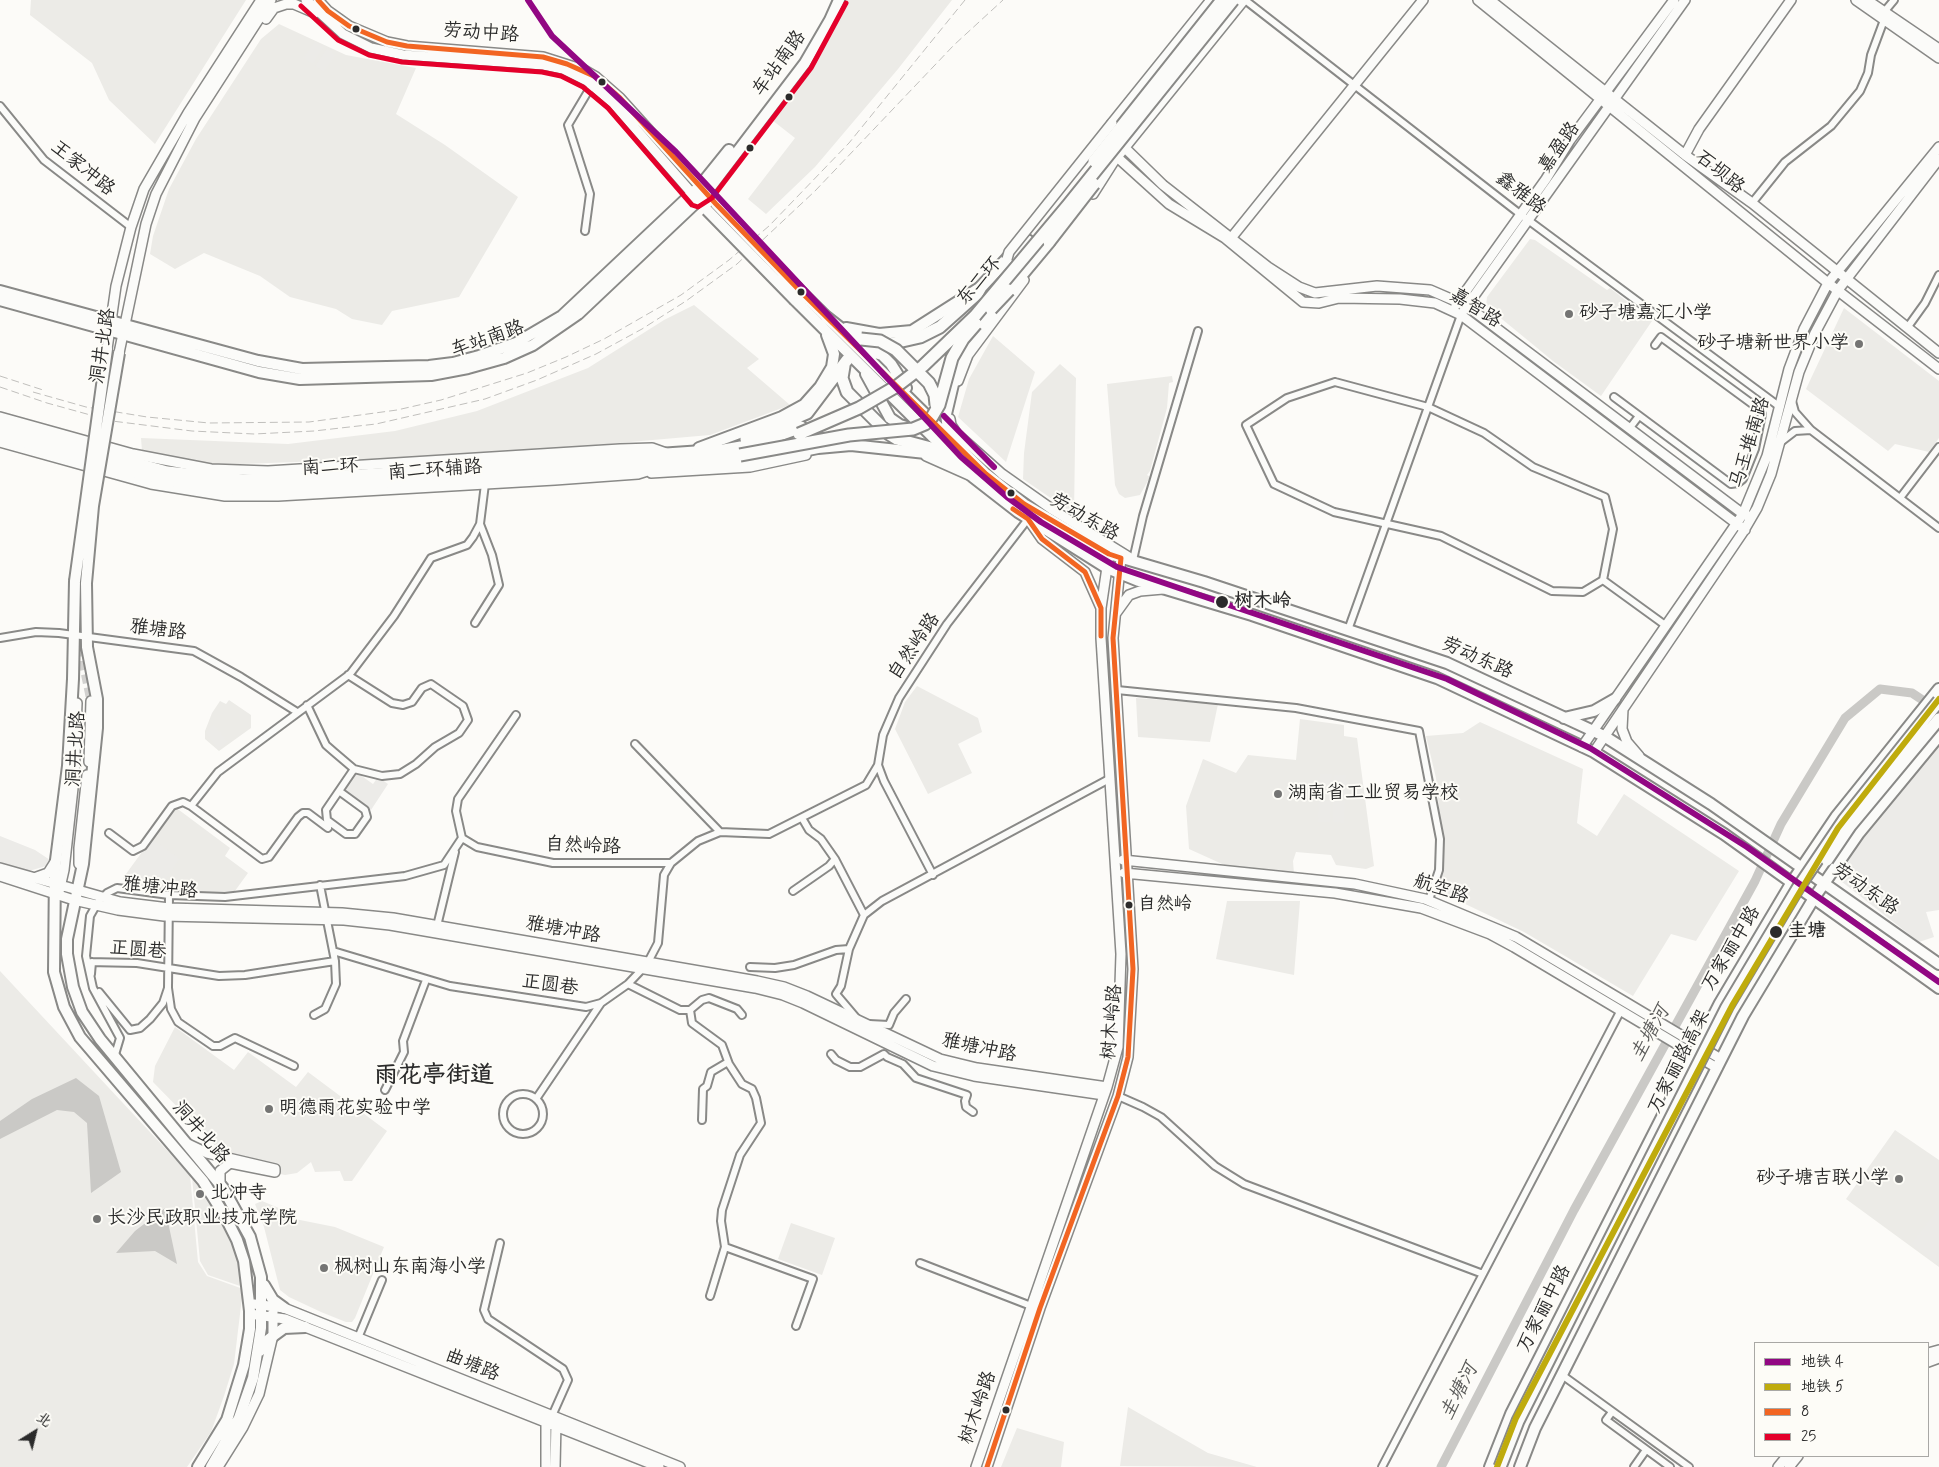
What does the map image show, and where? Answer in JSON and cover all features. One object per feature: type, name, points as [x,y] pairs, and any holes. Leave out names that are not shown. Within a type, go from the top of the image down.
[{"type":"highway","name":"东二环","points":[[667,459],[682,452],[709,457],[772,438],[854,404],[892,382],[922,357],[976,306],[1002,277],[1028,241],[1222,0]]},
{"type":"highway","name":"东二环","points":[[667,459],[740,455],[778,443],[859,408],[884,394],[917,371],[975,316],[999,289],[1123,143],[1233,0]]},
{"type":"highway","points":[[740,455],[849,435],[913,429],[941,413],[948,368],[958,348],[970,331],[1009,290],[1088,193],[1123,143]]},
{"type":"highway","points":[[862,344],[899,342],[920,337],[940,327],[967,304],[1007,259],[1028,241]]},
{"type":"highway","points":[[825,323],[845,332],[862,344],[888,344],[914,367],[933,389],[941,413]]},
{"type":"highway","points":[[709,457],[803,416],[815,405],[847,360],[842,371],[843,385],[876,423],[897,439],[932,448],[962,459]]},
{"type":"highway","name":"南二环","points":[[0,426],[168,472],[244,480],[667,459]]},
{"type":"highway","name":"南二环","points":[[0,436],[162,479],[234,489],[281,489],[667,459]]},
{"type":"highway","name":"万家丽路高架","points":[[1500,1467],[1518,1421],[1727,1007],[1798,888],[1844,820],[1939,702]]},
{"type":"highway","name":"万家丽路高架","points":[[1508,1467],[1525,1424],[1734,1010],[1804,892],[1850,826],[1939,719]]},
{"type":"main road","name":"车站南路","points":[[699,193],[800,59],[833,0]]},
{"type":"main road","name":"车站南路","points":[[0,291],[122,331],[259,372],[431,375],[486,364],[518,352],[548,336],[578,314],[699,193],[805,63],[830,20],[839,0]]},
{"type":"main road","name":"劳动中路","points":[[699,193],[825,323]]},
{"type":"main road","points":[[825,323],[879,334],[912,331],[981,286]]},
{"type":"main road","name":"车站南路","points":[[0,300],[111,327]]},
{"type":"main road","points":[[825,323],[861,364],[962,459]]},
{"type":"main road","points":[[682,452],[722,441],[797,410],[812,397],[829,374],[834,354],[825,323]]},
{"type":"main road","points":[[825,323],[921,410]]},
{"type":"main road","points":[[862,344],[882,355],[891,364],[921,410],[962,459]]},
{"type":"main road","name":"洞井北路","points":[[107,349],[75,581],[68,766],[56,859],[57,890],[54,912],[54,972],[58,992],[71,1022],[91,1051],[212,1194],[237,1240],[247,1277],[250,1309],[247,1352],[241,1380],[227,1420],[198,1467]]},
{"type":"main road","name":"洞井北路","points":[[119,353],[94,506],[86,584],[87,637],[97,699],[97,728],[93,787],[67,939],[67,954],[82,1012],[114,1058],[220,1184],[250,1237],[267,1306],[253,1378],[239,1418],[211,1467]]},
{"type":"main road","points":[[861,364],[890,418],[900,425],[913,429]]},
{"type":"main road","points":[[941,413],[962,459]]},
{"type":"main road","points":[[709,457],[753,460],[834,446],[916,451],[962,459]]},
{"type":"main road","name":"劳动东路","points":[[962,459],[973,477],[1028,519],[1107,568],[1164,589],[1252,615],[1437,678],[1619,765],[1780,873],[1939,988]]},
{"type":"main road","name":"劳动东路","points":[[962,459],[1024,504],[1109,554],[1133,560],[1447,663],[1604,736],[1756,834],[1939,964]]},
{"type":"main road","name":"万家丽中路","points":[[1490,1467],[1511,1414],[1720,1003],[1792,882],[1836,817],[1939,689]]},
{"type":"main road","points":[[1564,718],[1594,711],[1615,699]]},
{"type":"main road","points":[[1520,1467],[1535,1428],[1743,1016],[1814,898],[1859,833],[1939,736]]},
{"type":"main road","points":[[267,1306],[284,1308]]},
{"type":"main road","points":[[258,1354],[273,1335],[290,1326],[305,1327]]},
{"type":"street","name":"洞井北路","points":[[107,349],[116,286],[131,227],[144,189],[175,135],[261,0]]},
{"type":"street","name":"洞井北路","points":[[119,353],[122,331],[146,224],[156,194],[194,118],[272,0]]},
{"type":"street","name":"劳动中路","points":[[306,0],[322,16],[352,40],[390,53],[543,65],[563,69],[594,80]]},
{"type":"street","name":"劳动中路","points":[[318,0],[328,11],[349,26],[387,42],[407,46],[543,57],[568,64],[620,98],[699,193]]},
{"type":"street","points":[[1007,259],[1009,252],[1211,0]]},
{"type":"street","points":[[962,459],[951,425],[951,409],[968,355],[1024,280],[1079,213],[1117,157],[1123,143],[1244,0]]},
{"type":"street","name":"鑫雅路","points":[[1244,0],[1520,214],[1780,407]]},
{"type":"street","points":[[1232,237],[1423,0]]},
{"type":"street","name":"石坝路","points":[[1478,0],[1752,203],[1845,280],[1939,353]]},
{"type":"street","name":"石坝路","points":[[1490,0],[1604,94]]},
{"type":"street","name":"嘉盈路","points":[[1451,310],[1604,94],[1674,0]]},
{"type":"street","name":"嘉盈路","points":[[1461,314],[1685,0]]},
{"type":"street","points":[[1685,155],[1699,129],[1791,0]]},
{"type":"street","points":[[1856,0],[1939,49]]},
{"type":"street","points":[[1867,0],[1939,58]]},
{"type":"street","points":[[1752,203],[1786,162],[1832,126],[1860,91],[1868,73],[1871,55],[1884,15],[1894,0]]},
{"type":"street","points":[[248,36],[257,31],[274,8],[281,4],[294,4],[322,16]]},
{"type":"street","points":[[585,231],[590,194],[568,126],[594,80]]},
{"type":"street","name":"石坝路","points":[[1613,101],[1828,283],[1939,369]]},
{"type":"street","name":"王家冲路","points":[[0,106],[44,160],[131,227]]},
{"type":"street","name":"嘉智路","points":[[1123,143],[1163,185],[1298,287],[1315,293],[1377,286],[1430,290],[1467,306],[1747,516]]},
{"type":"street","name":"马王堆南路","points":[[1747,516],[1767,456],[1789,369],[1804,328],[1828,283],[1939,147]]},
{"type":"street","name":"嘉智路","points":[[1117,157],[1169,204],[1225,238],[1303,302],[1319,303],[1339,298],[1400,299],[1435,303],[1461,314],[1741,527]]},
{"type":"street","name":"马王堆南路","points":[[1594,752],[1741,527],[1771,474],[1799,372],[1815,333],[1838,290],[1939,159]]},
{"type":"street","points":[[1907,328],[1925,303],[1939,275]]},
{"type":"street","points":[[1348,630],[1461,314]]},
{"type":"street","points":[[951,425],[965,442],[1007,478],[1053,510],[1133,560],[1143,516],[1198,331]]},
{"type":"street","points":[[1614,397],[1731,484],[1738,483],[1743,479],[1755,449],[1762,414],[1755,406],[1661,337],[1655,345]]},
{"type":"street","points":[[1334,382],[1428,407],[1484,433],[1533,467],[1605,497],[1613,529],[1602,580],[1583,592],[1552,591],[1441,536],[1385,525],[1334,512],[1274,484],[1246,425],[1287,398],[1334,382]]},
{"type":"street","points":[[1792,398],[1795,412],[1811,430],[1939,528]]},
{"type":"street","points":[[1629,429],[1639,416]]},
{"type":"street","name":"南二环辅路","points":[[0,417],[133,454],[211,469],[268,471],[652,448],[667,459],[638,474],[278,496],[225,496],[172,489],[74,464],[0,442]]},
{"type":"street","points":[[1781,443],[1790,433],[1811,430]]},
{"type":"street","points":[[1900,498],[1939,447]]},
{"type":"street","points":[[638,474],[750,466],[823,451],[848,448],[929,456],[973,477]]},
{"type":"street","points":[[74,464],[82,472],[88,484],[84,547],[101,481],[110,476],[118,475]]},
{"type":"street","points":[[191,806],[218,772],[348,675],[394,616],[431,558],[467,546],[480,524],[485,484]]},
{"type":"street","points":[[1028,519],[1042,539],[1085,572],[1101,608]]},
{"type":"street","name":"自然岭路","points":[[462,838],[476,847],[553,864],[672,863],[698,840],[720,832],[769,834],[866,785],[878,765],[883,735],[899,698],[947,624],[1028,519]]},
{"type":"street","points":[[476,623],[500,585],[480,524]]},
{"type":"street","name":"马王堆南路","points":[[1582,747],[1665,625],[1741,527]]},
{"type":"street","name":"树木岭路","points":[[976,1467],[1106,1091],[1118,1047],[1122,975],[1101,608],[1109,554]]},
{"type":"street","name":"树木岭路","points":[[987,1467],[1043,1299],[1118,1096],[1128,1057],[1133,989],[1129,874],[1113,638],[1118,572],[1121,558]]},
{"type":"street","points":[[1602,580],[1665,625]]},
{"type":"street","points":[[1114,615],[1129,595],[1140,591],[1164,589]]},
{"type":"street","name":"雅塘路","points":[[0,638],[36,632],[194,651],[241,677],[297,712]]},
{"type":"street","points":[[307,705],[326,745],[354,769],[382,776],[400,774],[416,764],[435,747],[459,733],[468,720],[463,706],[431,684],[422,688],[412,702],[404,705],[392,703],[348,675]]},
{"type":"street","points":[[1118,690],[1296,708],[1419,731],[1440,839],[1439,870],[1427,900],[1421,908]]},
{"type":"street","points":[[79,877],[79,848],[89,760],[91,701]]},
{"type":"street","points":[[57,890],[74,779],[77,703]]},
{"type":"street","points":[[1623,708],[1622,729],[1627,742],[1642,760]]},
{"type":"street","points":[[168,988],[163,1003],[150,1019],[140,1028],[130,1030],[95,988],[91,976],[86,937],[90,916],[99,901],[117,888],[169,895],[225,897],[405,876],[444,865],[462,838],[456,811],[458,799],[516,715]]},
{"type":"street","points":[[635,744],[720,832]]},
{"type":"street","points":[[878,765],[884,781],[933,875]]},
{"type":"street","points":[[339,791],[365,810],[367,817],[355,834],[346,834],[327,820],[326,810],[354,769]]},
{"type":"street","points":[[906,999],[894,1013],[889,1025],[861,1022],[836,994],[841,986],[849,949],[864,915],[882,901],[1111,778]]},
{"type":"street","points":[[109,833],[133,851],[143,846],[172,806],[183,802],[262,859],[269,856],[303,813],[308,813],[328,828]]},
{"type":"street","points":[[802,818],[809,830],[821,839],[836,858],[864,915]]},
{"type":"street","points":[[437,926],[455,849]]},
{"type":"street","points":[[793,891],[829,866],[836,858]]},
{"type":"street","points":[[54,912],[47,897],[33,882],[48,874],[56,859]]},
{"type":"street","name":"航空路","points":[[1115,859],[1355,884],[1427,900],[1515,942],[1719,1063]]},
{"type":"street","name":"正圆巷","points":[[333,951],[450,986],[586,1007],[601,1003],[628,984],[645,965],[658,943],[664,875],[672,863]]},
{"type":"street","name":"雅塘冲路","points":[[0,868],[33,882],[75,895],[99,901],[169,912],[393,918],[645,965],[783,995],[933,1066],[957,1073],[1106,1091]]},
{"type":"street","name":"航空路","points":[[1116,872],[1335,893],[1421,908],[1515,942],[1621,1010],[1654,1024]]},
{"type":"street","name":"雅塘冲路","points":[[0,876],[33,882]]},
{"type":"street","points":[[314,1015],[326,1009],[336,984],[335,961],[320,885]]},
{"type":"street","points":[[169,895],[168,988],[170,1009],[178,1022],[213,1046],[220,1046],[235,1038],[294,1066]]},
{"type":"street","name":"雅塘冲路","points":[[327,916],[784,987],[917,1050],[958,1064],[1106,1091]]},
{"type":"street","points":[[750,968],[775,968],[794,965],[836,950],[849,949]]},
{"type":"street","name":"正圆巷","points":[[89,962],[138,963],[228,976],[335,961]]},
{"type":"street","points":[[89,962],[93,988],[120,1038],[114,1058]]},
{"type":"street","points":[[384,1090],[404,1052],[403,1041],[426,980]]},
{"type":"street","points":[[628,984],[680,1010],[690,1010],[702,1000],[709,998],[737,1009],[742,1015]]},
{"type":"street","points":[[536,1099],[601,1003]]},
{"type":"street","points":[[690,1010],[692,1023],[722,1045],[728,1062],[742,1084],[752,1089],[761,1123],[740,1155],[722,1210],[721,1228],[725,1247],[710,1296]]},
{"type":"street","points":[[1382,1467],[1621,1010]]},
{"type":"street","points":[[831,1054],[836,1060],[850,1067],[860,1067],[884,1054],[887,1058],[903,1064],[916,1078],[967,1095],[966,1107],[973,1112]]},
{"type":"street","points":[[702,1120],[703,1089],[707,1086],[711,1072],[728,1062]]},
{"type":"street","points":[[522,1094],[536,1099],[541,1105],[543,1117],[539,1127],[530,1134],[518,1134],[508,1128],[503,1118],[504,1106],[511,1097],[522,1094]]},
{"type":"street","points":[[1118,1096],[1161,1117],[1215,1166],[1244,1184],[1483,1274]]},
{"type":"street","points":[[184,1142],[207,1153],[275,1170],[275,1172],[230,1163],[220,1171],[220,1184]]},
{"type":"street","points":[[500,1243],[484,1310],[488,1319],[563,1369],[568,1380],[552,1419],[546,1467]]},
{"type":"street","points":[[725,1247],[813,1280],[796,1326]]},
{"type":"street","points":[[920,1263],[1031,1306]]},
{"type":"street","points":[[358,1338],[382,1280]]},
{"type":"street","name":"曲塘路","points":[[250,1309],[267,1306],[273,1316],[680,1467]]},
{"type":"street","name":"曲塘路","points":[[284,1308],[552,1419],[659,1467]]},
{"type":"street","points":[[218,1467],[243,1427],[259,1394],[273,1335],[273,1316]]},
{"type":"street","points":[[1562,1374],[1689,1467]]},
{"type":"street","points":[[1612,1412],[1606,1420],[1670,1467]]},
{"type":"street","points":[[552,1419],[556,1467]]},
{"type":"street","points":[[1634,1467],[1646,1450]]},
{"type":"street","points":[[1778,1467],[1786,1457]]},
{"type":"street","points":[[1789,1467],[1797,1457]]},
{"type":"shaded area","points":[[31,0],[246,0],[155,144],[109,100],[92,63],[30,15]]},
{"type":"shaded area","points":[[847,0],[952,0],[898,69],[815,167],[766,214],[748,199],[795,138],[772,120],[816,62]]},
{"type":"shaded area","points":[[279,24],[346,55],[416,68],[396,114],[445,145],[518,197],[459,297],[392,311],[382,325],[352,319],[336,309],[290,297],[260,276],[204,253],[175,269],[150,254],[153,236],[169,189],[196,139],[261,39]]},
{"type":"shaded area","points":[[315,41],[324,47],[313,64],[303,58]]},
{"type":"shaded area","points":[[327,48],[336,55],[324,72],[315,66]]},
{"type":"shaded area","name":"砂子塘嘉汇小学","points":[[1530,239],[1535,240],[1607,290],[1610,288],[1652,321],[1601,396],[1553,361],[1486,306],[1487,297]]},
{"type":"shaded area","points":[[694,305],[759,359],[747,368],[790,405],[710,435],[481,455],[216,465],[142,451],[141,438],[288,444],[395,431],[477,411],[588,368],[664,320]]},
{"type":"shaded area","name":"砂子塘新世界小学","points":[[1844,308],[1939,381],[1939,438],[1929,452],[1895,444],[1888,451],[1806,389]]},
{"type":"shaded area","points":[[993,336],[1035,372],[1006,462],[958,417],[969,379]]},
{"type":"shaded area","points":[[1060,364],[1076,378],[1074,514],[1023,479],[1024,453],[1032,392]]},
{"type":"shaded area","points":[[1172,376],[1173,382],[1169,383],[1167,408],[1150,471],[1147,475],[1150,477],[1140,495],[1125,498],[1119,494],[1115,485],[1107,384]]},
{"type":"shaded area","points":[[917,686],[978,718],[982,732],[958,744],[972,773],[928,794],[895,729],[905,702]]},
{"type":"shaded area","points":[[1136,698],[1218,704],[1210,742],[1138,737]]},
{"type":"shaded area","points":[[229,700],[251,715],[251,728],[219,751],[205,739],[205,731],[212,713],[220,701],[226,704]]},
{"type":"shaded area","name":"湖南省工业贸易学校","points":[[1300,719],[1344,725],[1344,736],[1357,738],[1374,866],[1366,869],[1336,865],[1331,855],[1296,852],[1293,861],[1294,874],[1231,868],[1189,849],[1186,806],[1203,759],[1236,773],[1248,755],[1296,760]]},
{"type":"shaded area","points":[[1480,722],[1583,769],[1577,823],[1597,836],[1624,794],[1739,871],[1696,941],[1671,934],[1633,996],[1524,932],[1438,891],[1443,868],[1442,839],[1436,778],[1426,736],[1463,733]]},
{"type":"shaded area","points":[[214,724],[228,742],[218,750],[205,732]]},
{"type":"shaded area","points":[[1939,741],[1939,910],[1926,912],[1934,937],[1919,942],[1837,878],[1851,844]]},
{"type":"shaded area","points":[[356,772],[373,784],[378,777],[388,784],[371,810],[343,791]]},
{"type":"shaded area","points":[[1320,773],[1332,774],[1331,796],[1319,795]]},
{"type":"shaded area","points":[[1334,774],[1346,775],[1345,797],[1334,796]]},
{"type":"shaded area","points":[[1319,800],[1331,801],[1330,823],[1318,822]]},
{"type":"shaded area","points":[[1333,800],[1345,801],[1344,823],[1333,822]]},
{"type":"shaded area","points":[[175,807],[230,848],[225,856],[248,873],[232,895],[214,896],[158,891],[158,889],[156,891],[124,883],[123,878]]},
{"type":"shaded area","points":[[0,836],[35,850],[50,860],[46,866],[29,871],[0,862]]},
{"type":"shaded area","points":[[152,839],[180,859],[166,879],[167,881],[155,891],[124,882],[124,878]]},
{"type":"shaded area","points":[[1227,901],[1300,901],[1294,975],[1216,959]]},
{"type":"shaded area","name":"长沙民政职业技术学院","points":[[0,971],[190,1175],[198,1262],[207,1276],[243,1289],[234,1364],[224,1396],[211,1432],[187,1467],[0,1467]]},
{"type":"shaded area","name":"明德雨花实验中学","points":[[175,1027],[234,1070],[248,1052],[296,1087],[308,1072],[387,1131],[352,1181],[344,1181],[340,1171],[315,1172],[311,1162],[297,1173],[285,1175],[233,1164],[153,1082],[155,1066]]},
{"type":"shaded area","points":[[76,1078],[99,1096],[121,1172],[91,1193],[87,1123],[74,1112],[57,1110],[0,1139],[0,1121],[32,1099]]},
{"type":"shaded area","name":"砂子塘吉联小学","points":[[1895,1130],[1939,1160],[1939,1267],[1846,1199]]},
{"type":"shaded area","points":[[192,1177],[215,1204],[230,1238],[239,1265],[243,1287],[208,1275],[200,1261]]},
{"type":"shaded area","name":"枫树山东南海小学","points":[[262,1201],[286,1211],[295,1219],[335,1227],[384,1247],[352,1322],[346,1322],[321,1312],[289,1297],[280,1290],[264,1227],[255,1204]]},
{"type":"shaded area","points":[[1939,1207],[1939,1261],[1937,1264],[1911,1244]]},
{"type":"shaded area","points":[[165,1208],[177,1264],[155,1251],[116,1253],[135,1231]]},
{"type":"shaded area","points":[[791,1223],[835,1238],[822,1275],[778,1259]]},
{"type":"shaded area","points":[[1128,1407],[1208,1453],[1257,1467],[1120,1466]]},
{"type":"shaded area","points":[[1017,1428],[1064,1442],[1061,1467],[1001,1467]]},
{"type":"waterway","name":"圭塘河","points":[[1441,1467],[1574,1210],[1755,881],[1781,824],[1845,718],[1880,689],[1912,693],[1939,711]]},
{"type":"tunnel","points":[[82,580],[83,662],[91,701]]},
{"type":"railway","points":[[33,392],[86,407],[147,417],[209,423],[309,422],[397,410],[441,400],[527,373],[566,357],[604,339],[681,295],[729,260],[769,226],[849,143],[965,0]]},
{"type":"railway","points":[[0,387],[47,403],[112,421],[192,431],[254,434],[314,431],[376,424],[485,399],[537,380],[596,354],[642,329],[686,301],[737,264],[815,191],[954,45],[1003,0]]},
{"type":"railway","points":[[0,376],[43,390]]},
{"type":"metro line","name":"4","points":[[528,0],[552,36],[676,152],[961,457],[1007,497],[1041,522],[1117,567],[1447,679],[1590,748],[1747,847],[1939,982]]},
{"type":"metro line","name":"4","points":[[944,416],[994,467]]},
{"type":"metro line","name":"5","points":[[1497,1467],[1516,1418],[1733,1004],[1838,828],[1939,699]]},
{"type":"transit line","name":"8","points":[[318,0],[328,11],[349,26],[387,42],[407,46],[543,57],[567,64],[596,77],[620,98],[716,204],[802,293],[986,474],[1024,504],[1109,554],[1121,558],[1113,638],[1133,969],[1128,1057],[1118,1096],[1040,1308],[987,1467]]},
{"type":"transit line","name":"25","points":[[301,6],[338,40],[369,55],[402,62],[542,72],[561,76],[583,87],[608,108],[692,205],[698,207],[712,198],[811,68],[846,3]]},
{"type":"transit line","name":"8","points":[[1013,509],[1028,519],[1042,539],[1085,572],[1101,608],[1101,636]]},
{"type":"place","name":"砂子塘嘉汇小学","points":[[1569,314]]},
{"type":"place","name":"砂子塘新世界小学","points":[[1859,344]]},
{"type":"place","name":"树木岭","points":[[1222,602]]},
{"type":"place","name":"湖南省工业贸易学校","points":[[1278,794]]},
{"type":"place","name":"自然岭","points":[[1129,905]]},
{"type":"place","name":"圭塘","points":[[1776,932]]},
{"type":"place","name":"明德雨花实验中学","points":[[269,1109]]},
{"type":"place","name":"砂子塘吉联小学","points":[[1899,1179]]},
{"type":"place","name":"北冲寺","points":[[200,1194]]},
{"type":"place","name":"长沙民政职业技术学院","points":[[97,1219]]},
{"type":"place","name":"枫树山东南海小学","points":[[324,1268]]},
{"type":"district","name":"雨花亭街道","points":[[434,1077]]}]
